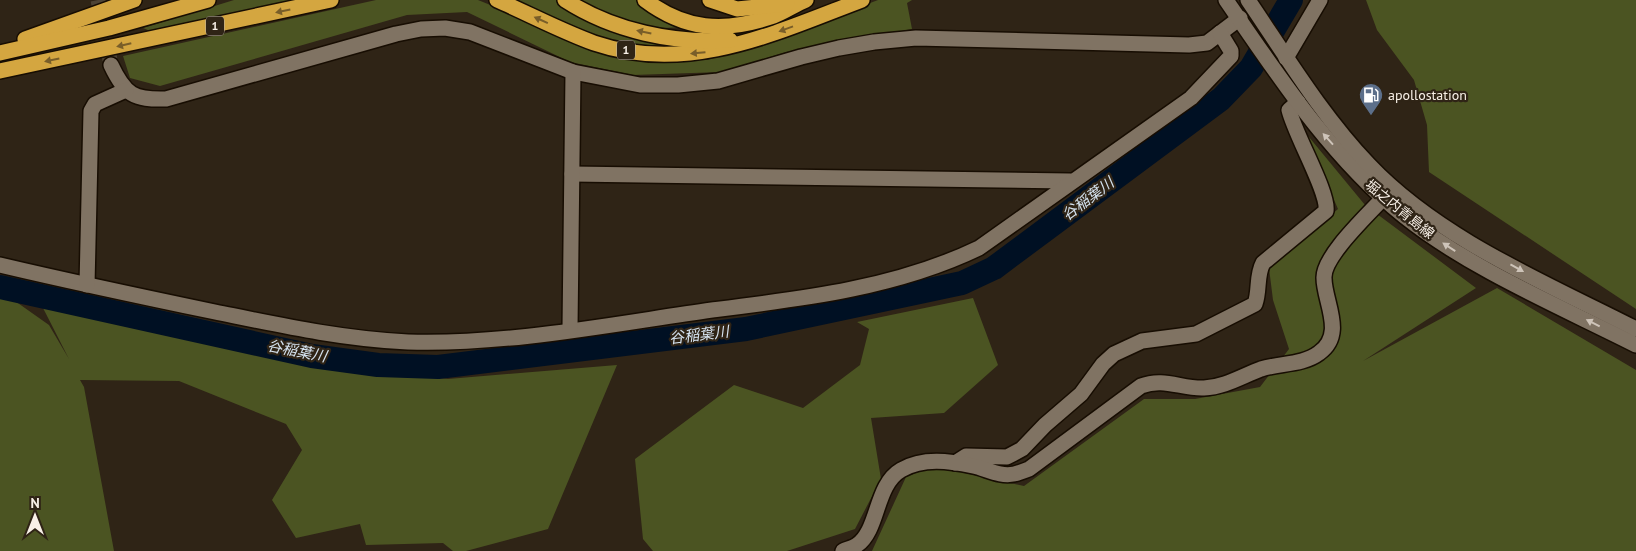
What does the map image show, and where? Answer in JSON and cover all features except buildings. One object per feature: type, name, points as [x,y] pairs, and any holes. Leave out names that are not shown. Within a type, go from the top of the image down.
[{"type":"highway","points":[[0,48],[134,0]]},
{"type":"highway","name":"1","points":[[0,53],[109,28],[208,0]]},
{"type":"highway","name":"1","points":[[0,70],[331,0]]},
{"type":"highway","name":"1","points":[[497,0],[594,43],[645,54],[671,55],[706,52],[762,38],[862,0]]},
{"type":"highway","name":"1","points":[[565,0],[594,16],[632,30],[669,38],[714,41],[762,38]]},
{"type":"highway","points":[[645,0],[665,14],[690,24],[719,27],[772,17],[804,1]]},
{"type":"highway","points":[[710,0],[737,9],[760,8],[804,1]]},
{"type":"highway","points":[[810,20],[822,10],[845,0]]},
{"type":"street","name":"堀之内青島線","points":[[1248,0],[1328,117],[1369,166],[1413,204],[1459,236],[1636,329]]},
{"type":"street","points":[[1283,53],[1320,0]]},
{"type":"street","name":"堀之内青島線","points":[[1234,7],[1298,102],[1362,178],[1405,216],[1450,248],[1636,345]]},
{"type":"street","points":[[111,65],[119,82],[126,90],[145,100],[166,99],[420,29],[445,28],[470,32],[573,72],[640,85],[678,85],[718,82],[801,57],[874,42],[916,38],[1189,45],[1206,43],[1220,33],[1234,7]]},
{"type":"street","points":[[0,265],[86,286],[314,332],[364,339],[461,341],[513,338],[776,302],[896,279],[946,264],[978,248],[1070,181],[1191,98],[1231,56],[1231,51],[1220,33]]},
{"type":"street","points":[[570,329],[573,72]]},
{"type":"street","points":[[86,286],[91,111],[95,104],[126,90]]},
{"type":"street","points":[[954,464],[966,456],[1007,457],[1022,449],[1045,425],[1082,394],[1103,364],[1114,354],[1142,341],[1196,334],[1255,304],[1259,293],[1258,272],[1263,263],[1326,211],[1327,205],[1322,191],[1293,125],[1289,110],[1298,102]]},
{"type":"street","points":[[572,174],[1070,181]]},
{"type":"street","points":[[843,551],[858,545],[867,531],[883,490],[900,470],[918,463],[938,461],[999,474],[1014,474],[1029,469],[1141,386],[1153,381],[1202,388],[1222,385],[1262,369],[1308,359],[1321,352],[1329,340],[1332,329],[1332,312],[1324,278],[1327,262],[1384,197]]},
{"type":"green space","points":[[234,0],[307,0],[155,33],[143,28]]},
{"type":"green space","points":[[376,0],[478,0],[589,45],[645,60],[707,60],[763,44],[878,0],[912,0],[907,3],[912,29],[786,52],[722,72],[633,75],[570,62],[467,12],[407,15],[160,86],[130,78],[123,56]]},
{"type":"green space","points":[[508,0],[556,0],[606,26],[667,41],[685,50],[621,45],[567,26]]},
{"type":"green space","points":[[574,0],[639,0],[655,16],[683,27],[645,29]]},
{"type":"green space","points":[[1366,0],[1636,0],[1636,309],[1429,172],[1427,125],[1414,80],[1377,30]]},
{"type":"green space","points":[[1304,131],[1365,205],[1476,288],[1363,361],[1497,288],[1636,370],[1636,551],[872,551],[906,477],[933,466],[1024,486],[1144,399],[1195,399],[1260,387],[1289,349],[1273,300],[1269,268],[1338,209]]},
{"type":"green space","points":[[0,297],[15,301],[49,325],[69,359],[43,308],[316,365],[448,379],[617,365],[548,529],[466,551],[453,551],[443,543],[366,545],[360,524],[296,538],[272,500],[302,450],[286,424],[179,381],[80,380],[84,387],[114,551],[0,551]]},
{"type":"green space","points":[[973,298],[998,365],[944,413],[871,418],[881,479],[855,529],[787,551],[653,551],[643,539],[635,459],[734,385],[803,408],[860,365],[869,329],[857,322]]},
{"type":"waterway","name":"谷稲葉川","points":[[0,287],[312,356],[378,365],[438,367],[746,329],[962,283],[994,268],[1221,99],[1251,68],[1291,0]]},
{"type":"tunnel","points":[[98,0],[111,65]]},
{"type":"place","name":"apollostation","points":[[1371,116]]}]
